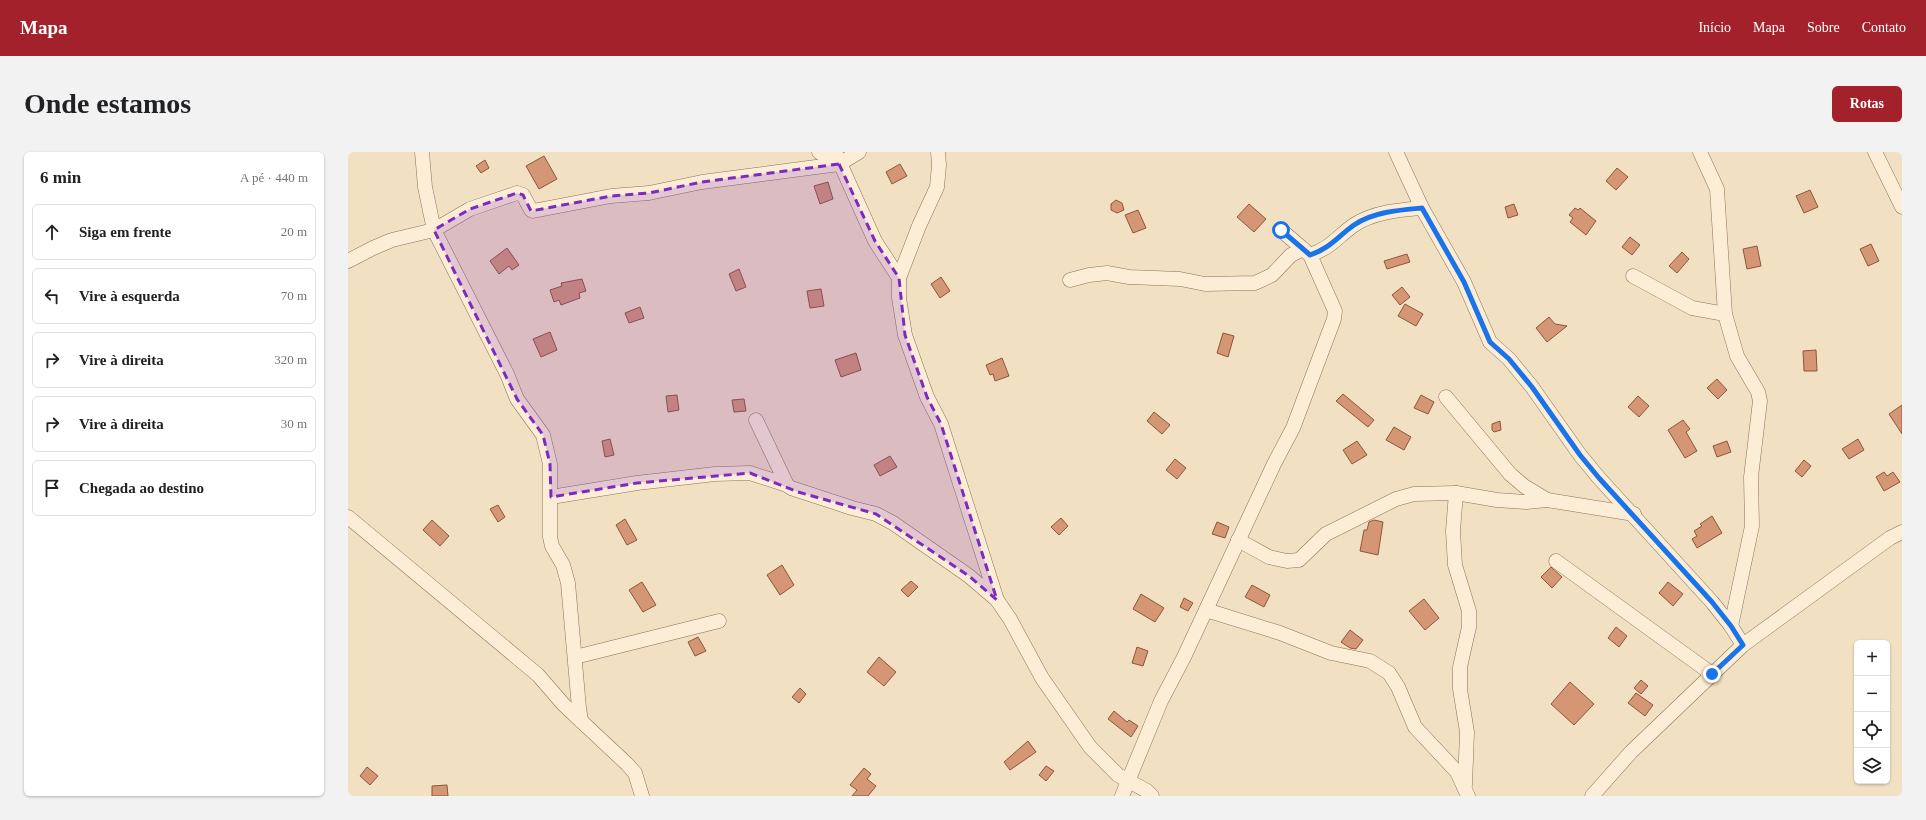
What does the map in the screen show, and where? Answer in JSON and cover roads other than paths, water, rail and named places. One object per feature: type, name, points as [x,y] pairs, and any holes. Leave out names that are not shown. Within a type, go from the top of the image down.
[{"type":"street","points":[[422,152],[426,194],[434,230],[507,374],[518,399],[543,435],[550,464],[550,537],[552,546],[563,565],[568,583],[579,708],[582,721]]},
{"type":"street","points":[[819,152],[837,158],[875,240],[899,278],[905,335],[927,397],[941,424],[997,600]]},
{"type":"street","points":[[348,261],[392,240],[434,230],[470,209],[517,193],[523,195],[533,211],[611,196],[649,193],[837,158],[859,152]]},
{"type":"street","points":[[899,278],[919,226],[937,187],[939,165],[938,152]]},
{"type":"street","points":[[1396,152],[1422,208],[1464,282],[1490,342],[1509,359],[1555,418],[1580,455],[1685,570],[1731,626],[1743,645]]},
{"type":"street","points":[[1700,152],[1717,189],[1724,314],[1737,356],[1758,392],[1760,401],[1751,477],[1752,526],[1731,626]]},
{"type":"street","points":[[1875,152],[1902,207]]},
{"type":"street","points":[[1070,280],[1089,275],[1107,273],[1129,277],[1180,279],[1206,284],[1255,283],[1272,275],[1292,255],[1324,250],[1353,225],[1364,220],[1398,210],[1422,208]]},
{"type":"street","points":[[1122,796],[1161,701],[1184,657],[1274,464],[1293,428],[1334,319],[1335,312],[1307,252],[1281,230]]},
{"type":"street","points":[[1633,276],[1692,308],[1724,314]]},
{"type":"street","points":[[1446,397],[1510,474],[1524,486],[1547,500]]},
{"type":"street","points":[[756,420],[787,485]]},
{"type":"street","points":[[551,497],[715,474],[750,473],[787,485],[798,492],[876,514],[893,523],[969,576],[997,600],[1010,619],[1042,678],[1090,747],[1118,775],[1147,791],[1152,796]]},
{"type":"street","points":[[1238,540],[1269,556],[1287,561],[1299,560],[1326,534],[1396,499],[1414,494],[1456,493],[1497,500],[1526,502],[1547,500],[1634,514]]},
{"type":"street","points":[[1456,493],[1453,531],[1455,565],[1469,611],[1469,627],[1460,667],[1460,689],[1467,732],[1466,791]]},
{"type":"street","points":[[348,517],[532,670],[635,773],[642,796]]},
{"type":"street","points":[[1592,796],[1631,752],[1743,645],[1890,538],[1902,532]]},
{"type":"street","points":[[1556,561],[1712,674]]},
{"type":"street","points":[[1206,610],[1280,633],[1331,653],[1370,661],[1390,673],[1398,687],[1415,727],[1429,743],[1448,760],[1466,791]]},
{"type":"street","points":[[575,657],[719,621]]}]
